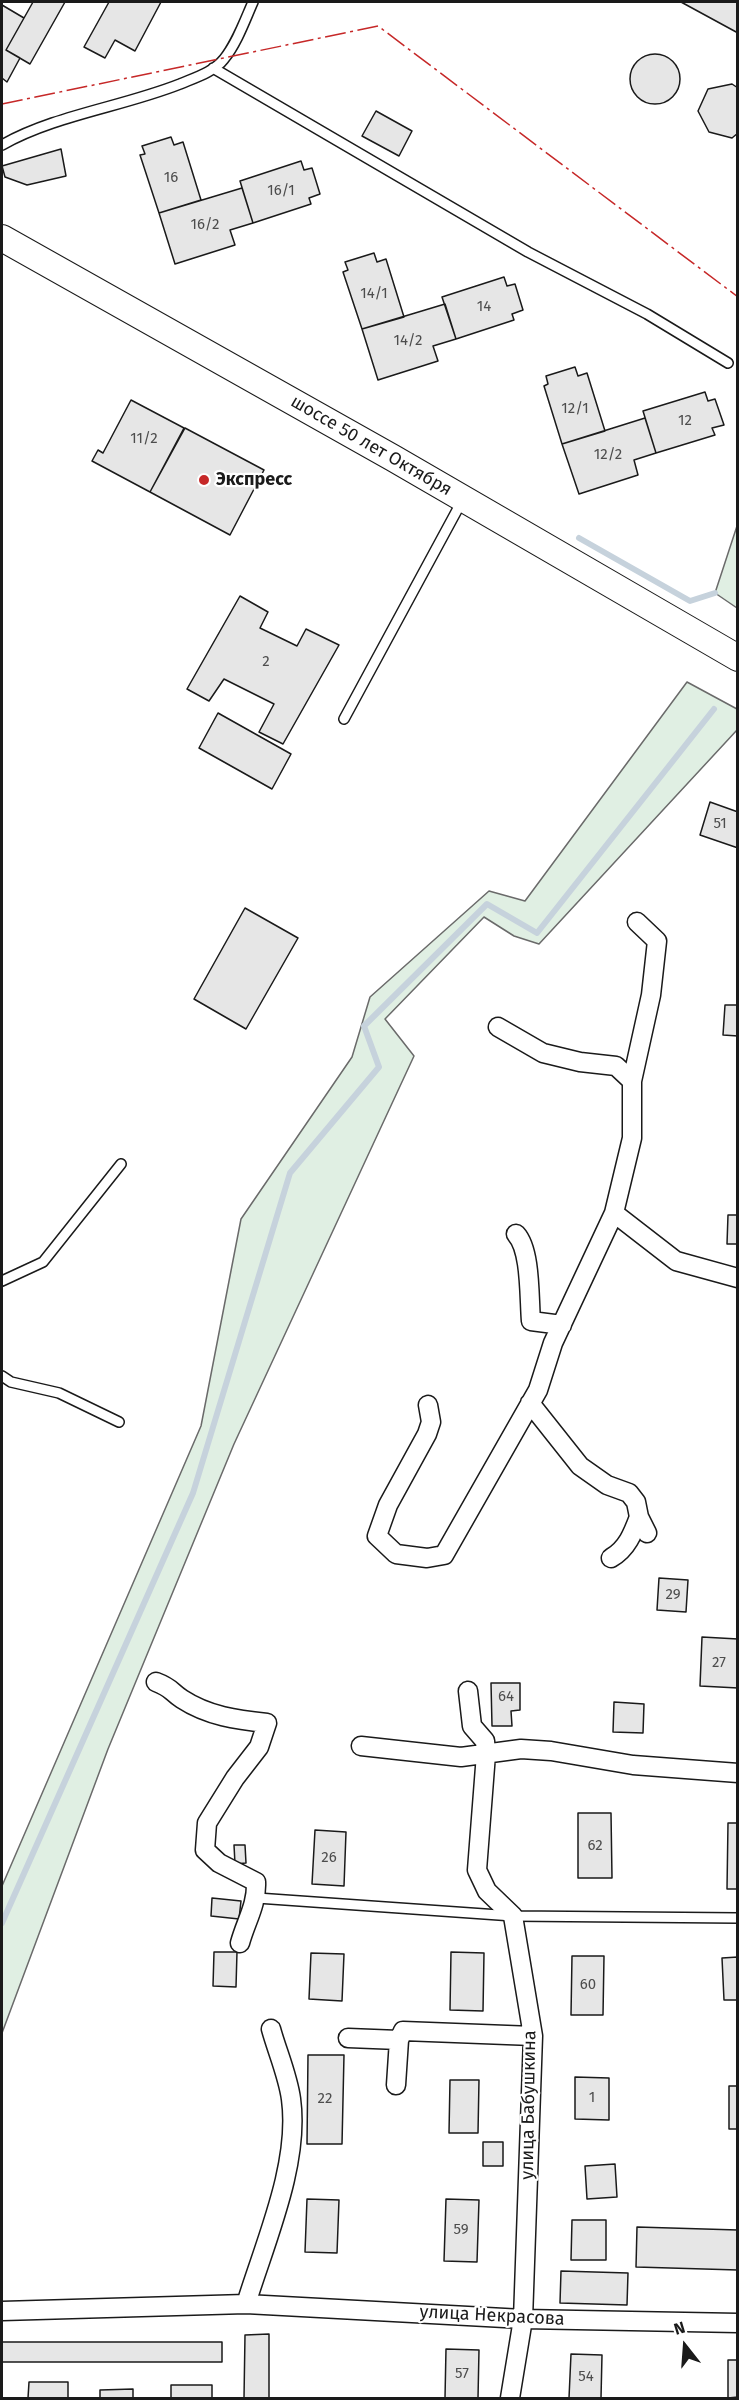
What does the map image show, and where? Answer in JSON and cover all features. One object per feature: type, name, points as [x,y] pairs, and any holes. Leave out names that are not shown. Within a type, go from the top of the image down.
[{"type":"street","name":"шоссе 50 лет Октября","points":[[2,238],[738,658]]},
{"type":"street","points":[[428,1405],[431,1422],[427,1434],[388,1505],[377,1536],[396,1554],[427,1558],[444,1555],[538,1390],[553,1343],[614,1213],[632,1138],[632,1081],[651,995],[657,941],[637,922]]},
{"type":"street","points":[[498,1028],[543,1053],[580,1062],[616,1066],[632,1081]]},
{"type":"street","points":[[614,1213],[676,1262],[738,1278]]},
{"type":"street","points":[[516,1234],[522,1241],[526,1259],[531,1320],[562,1325]]},
{"type":"street","points":[[530,1403],[580,1466],[607,1485],[629,1493],[636,1502],[643,1525],[619,1553],[611,1558]]},
{"type":"street","points":[[156,1682],[170,1687],[182,1699],[226,1719],[267,1724],[259,1747],[234,1778],[207,1822],[205,1838],[205,1850],[219,1863],[256,1882],[257,1898],[245,1923],[240,1943]]},
{"type":"street","points":[[468,1690],[472,1726],[485,1741],[486,1754],[477,1870],[487,1891],[513,1916]]},
{"type":"street","points":[[361,1746],[461,1757],[521,1749],[551,1751],[633,1764],[738,1773]]},
{"type":"street","name":"улица Бабушкина","points":[[510,2398],[524,2319],[533,2036],[513,1916]]},
{"type":"street","points":[[246,2304],[281,2192],[293,2124],[291,2096],[271,2029]]},
{"type":"street","points":[[396,2085],[399,2040],[403,2031],[533,2036]]},
{"type":"street","points":[[348,2038],[399,2040]]},
{"type":"street","name":"улица Некрасова","points":[[2,2311],[246,2304],[524,2319],[738,2323]]},
{"type":"lane","points":[[2,145],[26,132],[49,124],[164,91],[213,68],[224,60],[253,2]]},
{"type":"lane","points":[[213,68],[528,252],[647,314],[728,363]]},
{"type":"lane","points":[[344,719],[463,499]]},
{"type":"lane","points":[[2,1281],[43,1262],[121,1164]]},
{"type":"lane","points":[[2,1376],[11,1382],[59,1393],[119,1422]]},
{"type":"lane","points":[[257,1898],[513,1916],[738,1918]]},
{"type":"green space","points":[[737,526],[737,608],[715,593]]},
{"type":"green space","points":[[687,682],[737,709],[737,730],[539,944],[514,936],[484,917],[385,1019],[414,1056],[234,1444],[108,1749],[2,2033],[2,1886],[201,1426],[241,1219],[352,1057],[370,997],[489,891],[525,901]]},
{"type":"building","points":[[33,2],[65,2],[30,64],[6,50]]},
{"type":"building","points":[[109,2],[161,2],[135,51],[115,40],[105,58],[84,47]]},
{"type":"building","points":[[681,2],[738,2],[738,33]]},
{"type":"building","points":[[2,5],[24,18],[6,50],[20,58],[7,82],[2,78]]},
{"type":"building","points":[[655,54],[664,56],[675,65],[680,79],[678,88],[669,99],[655,104],[646,102],[635,93],[630,79],[632,70],[641,59]]},
{"type":"building","points":[[732,84],[738,88],[738,133],[732,138],[709,132],[698,111],[708,89]]},
{"type":"building","points":[[376,111],[412,131],[399,156],[362,136]]},
{"type":"building","points":[[171,137],[174,145],[183,142],[201,200],[159,213],[140,155],[145,154],[142,146]]},
{"type":"building","points":[[61,149],[66,176],[27,185],[5,177],[2,166]]},
{"type":"building","points":[[301,161],[304,170],[312,168],[320,194],[309,198],[311,204],[253,223],[240,181]]},
{"type":"building","points":[[242,188],[253,223],[230,230],[235,245],[175,264],[159,213]]},
{"type":"building","points":[[374,253],[377,262],[386,259],[404,317],[362,329],[343,272],[348,270],[345,262]]},
{"type":"building","points":[[504,277],[507,286],[515,284],[523,310],[512,314],[514,320],[456,339],[442,297]]},
{"type":"building","points":[[445,304],[456,339],[433,346],[438,361],[378,380],[362,329]]},
{"type":"building","points":[[575,367],[578,376],[587,373],[605,431],[562,444],[544,386],[548,384],[546,376]]},
{"type":"building","points":[[705,392],[708,401],[715,399],[724,425],[712,428],[715,435],[656,453],[643,411]]},
{"type":"building","points":[[131,400],[184,428],[150,492],[92,461],[98,450],[103,453]]},
{"type":"building","points":[[645,418],[656,453],[634,460],[638,475],[579,494],[562,444]]},
{"type":"building","points":[[185,428],[264,470],[230,535],[150,492]]},
{"type":"building","points":[[240,596],[268,612],[260,628],[297,646],[306,629],[339,645],[283,744],[259,732],[274,704],[224,679],[209,701],[187,689]]},
{"type":"building","points":[[218,713],[291,754],[272,789],[199,748]]},
{"type":"building","points":[[710,802],[738,812],[738,848],[700,835]]},
{"type":"building","points":[[245,908],[298,938],[246,1029],[194,999]]},
{"type":"building","points":[[725,1005],[738,1005],[738,1036],[723,1035]]},
{"type":"building","points":[[728,1215],[738,1215],[738,1244],[727,1244]]},
{"type":"building","points":[[659,1578],[688,1580],[686,1612],[657,1610]]},
{"type":"building","points":[[702,1637],[738,1639],[738,1688],[700,1686]]},
{"type":"building","points":[[491,1683],[520,1683],[520,1710],[511,1711],[512,1726],[492,1726]]},
{"type":"building","points":[[614,1702],[644,1704],[643,1733],[613,1732]]},
{"type":"building","points":[[578,1813],[611,1813],[612,1878],[578,1878]]},
{"type":"building","points":[[728,1823],[738,1823],[738,1889],[727,1889]]},
{"type":"building","points":[[315,1830],[346,1832],[344,1886],[312,1884]]},
{"type":"building","points":[[234,1845],[245,1845],[246,1863],[235,1864]]},
{"type":"building","points":[[212,1898],[241,1901],[239,1919],[211,1916]]},
{"type":"building","points":[[214,1952],[237,1952],[236,1987],[213,1986]]},
{"type":"building","points":[[451,1952],[484,1953],[483,2011],[450,2010]]},
{"type":"building","points":[[311,1953],[344,1954],[342,2001],[309,1999]]},
{"type":"building","points":[[572,1956],[604,1956],[603,2015],[571,2015]]},
{"type":"building","points":[[738,1957],[738,2000],[724,2000],[722,1958]]},
{"type":"building","points":[[308,2055],[344,2055],[342,2144],[307,2144]]},
{"type":"building","points":[[575,2077],[609,2078],[609,2120],[575,2119]]},
{"type":"building","points":[[450,2080],[479,2080],[478,2133],[449,2133]]},
{"type":"building","points":[[729,2086],[738,2086],[738,2129],[729,2129]]},
{"type":"building","points":[[483,2142],[503,2142],[503,2166],[483,2166]]},
{"type":"building","points":[[615,2164],[617,2197],[587,2199],[585,2166]]},
{"type":"building","points":[[307,2199],[339,2200],[337,2253],[305,2252]]},
{"type":"building","points":[[446,2199],[479,2200],[477,2262],[444,2261]]},
{"type":"building","points":[[572,2220],[606,2220],[606,2260],[571,2260]]},
{"type":"building","points":[[637,2227],[738,2230],[738,2270],[636,2267]]},
{"type":"building","points":[[561,2271],[628,2273],[627,2305],[560,2303]]},
{"type":"building","points":[[269,2334],[269,2398],[244,2398],[245,2335]]},
{"type":"building","points":[[2,2342],[222,2342],[222,2362],[2,2362]]},
{"type":"building","points":[[446,2349],[479,2350],[478,2398],[445,2398]]},
{"type":"building","points":[[571,2354],[602,2355],[601,2398],[569,2398]]},
{"type":"building","points":[[728,2360],[738,2360],[738,2397],[728,2398]]},
{"type":"building","points":[[29,2382],[68,2382],[68,2398],[28,2398]]},
{"type":"building","points":[[171,2385],[212,2385],[212,2398],[171,2398]]},
{"type":"building","points":[[133,2389],[133,2398],[100,2398],[100,2390]]},
{"type":"waterway","points":[[579,538],[690,601],[715,593]]},
{"type":"waterway","points":[[2,1923],[193,1493],[290,1173],[379,1067],[364,1026],[487,904],[537,933],[714,709]]},
{"type":"power","points":[[2,104],[378,26],[738,297]]},
{"type":"place","name":"Экспресс","points":[[204,480]]}]
